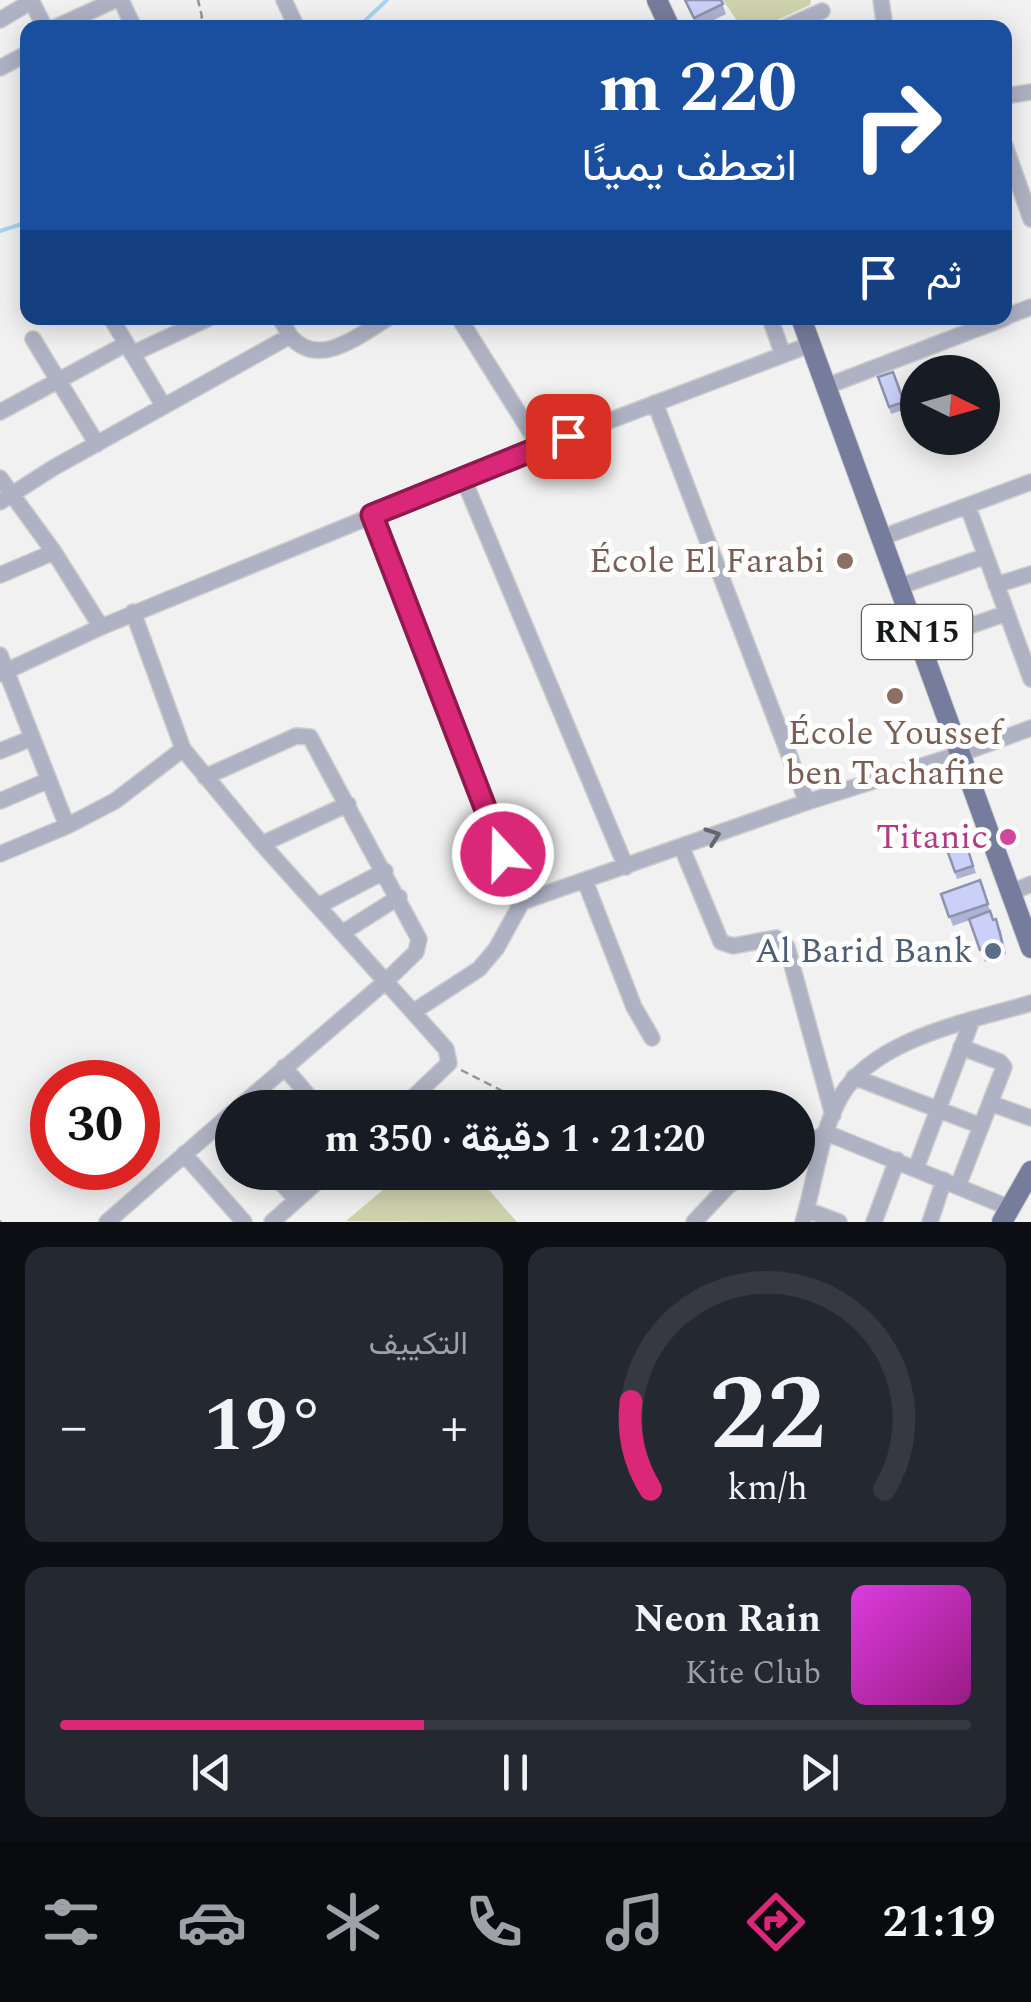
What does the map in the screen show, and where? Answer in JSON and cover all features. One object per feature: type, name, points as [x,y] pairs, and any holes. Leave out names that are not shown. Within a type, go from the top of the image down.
[{"type":"main road","name":"RN15","points":[[804,325],[1031,948]]},
{"type":"main road","points":[[1006,1215],[1031,1172]]},
{"type":"street","points":[[0,20],[31,0]]},
{"type":"street","points":[[72,20],[118,0]]},
{"type":"street","points":[[801,20],[822,10]]},
{"type":"street","points":[[1012,166],[1031,219]]},
{"type":"street","points":[[116,325],[164,406]]},
{"type":"street","points":[[0,412],[58,380],[191,325]]},
{"type":"street","points":[[284,325],[305,348],[323,351],[340,347],[376,325]]},
{"type":"street","points":[[463,325],[540,447]]},
{"type":"street","points":[[773,325],[783,354]]},
{"type":"street","points":[[827,386],[984,325]]},
{"type":"street","points":[[6,498],[290,336]]},
{"type":"street","points":[[33,339],[96,444]]},
{"type":"street","points":[[3,673],[133,612],[540,447],[812,344]]},
{"type":"street","points":[[654,403],[807,802]]},
{"type":"street","points":[[0,478],[6,498],[54,552],[101,626]]},
{"type":"street","points":[[464,478],[626,867]]},
{"type":"street","points":[[883,537],[1031,482]]},
{"type":"street","points":[[968,507],[1031,679]]},
{"type":"street","points":[[372,515],[522,902]]},
{"type":"street","points":[[0,575],[54,552]]},
{"type":"street","points":[[901,586],[986,556]]},
{"type":"street","points":[[996,585],[1031,574]]},
{"type":"street","points":[[133,612],[183,749],[262,844],[446,1049],[448,1063],[420,1090]]},
{"type":"street","points":[[921,643],[1006,613]]},
{"type":"street","points":[[0,655],[3,673],[67,826]]},
{"type":"street","points":[[413,1012],[479,969],[496,949],[522,902],[1031,728]]},
{"type":"street","points":[[205,777],[296,736],[305,735],[313,740],[399,897],[420,946],[385,982],[258,1090]]},
{"type":"street","points":[[0,750],[32,738]]},
{"type":"street","points":[[0,854],[67,826],[128,793],[183,749]]},
{"type":"street","points":[[0,801],[49,780]]},
{"type":"street","points":[[262,844],[348,804]]},
{"type":"street","points":[[682,848],[721,942],[733,946],[776,938],[787,947],[832,1115]]},
{"type":"street","points":[[318,906],[385,871]]},
{"type":"street","points":[[584,881],[634,1006],[652,1038]]},
{"type":"street","points":[[1010,892],[1031,884]]},
{"type":"street","points":[[342,933],[399,897]]},
{"type":"street","points":[[839,1222],[805,1216],[832,1115],[854,1077],[908,1043],[1031,1003]]},
{"type":"street","points":[[916,1168],[972,1020]]},
{"type":"street","points":[[930,1222],[981,1126],[1003,1065],[961,1047]]},
{"type":"street","points":[[284,1067],[304,1090]]},
{"type":"street","points":[[854,1077],[981,1126]]},
{"type":"street","points":[[990,1103],[1031,1118]]},
{"type":"street","points":[[107,1222],[126,1216],[184,1154],[215,1131]]},
{"type":"street","points":[[815,1139],[827,1133],[897,1160],[951,1183],[1006,1215]]},
{"type":"street","points":[[184,1154],[244,1222]]},
{"type":"street","points":[[874,1222],[897,1160]]},
{"type":"street","points":[[288,1190],[297,1200]]},
{"type":"street","points":[[272,1222],[308,1190]]},
{"type":"street","points":[[694,1222],[724,1190]]},
{"type":"path","points":[[448,1063],[501,1090]]},
{"type":"green space","points":[[723,0],[811,0],[810,5],[777,20],[737,20]]},
{"type":"green space","points":[[383,1190],[489,1190],[517,1222],[346,1221]]},
{"type":"building","points":[[685,0],[721,0],[723,4],[694,18]]},
{"type":"building","points":[[893,372],[900,403],[889,407],[878,377]]},
{"type":"building","points":[[966,843],[973,866],[955,872],[946,847]]},
{"type":"building","points":[[980,880],[988,904],[949,917],[941,894]]},
{"type":"building","points":[[990,911],[1002,942],[980,950],[969,919]]},
{"type":"waterway","points":[[366,20],[387,0]]},
{"type":"waterway","points":[[0,231],[20,225]]},
{"type":"place","name":"École El Farabi","points":[[845,561]]},
{"type":"place","name":"École Youssef ben Tachafine","points":[[895,696]]},
{"type":"place","name":"Titanic","points":[[1008,837]]},
{"type":"place","name":"Al Barid Bank","points":[[993,951]]},
{"type":"route","points":[[503,854],[372,515],[568,436]]}]
